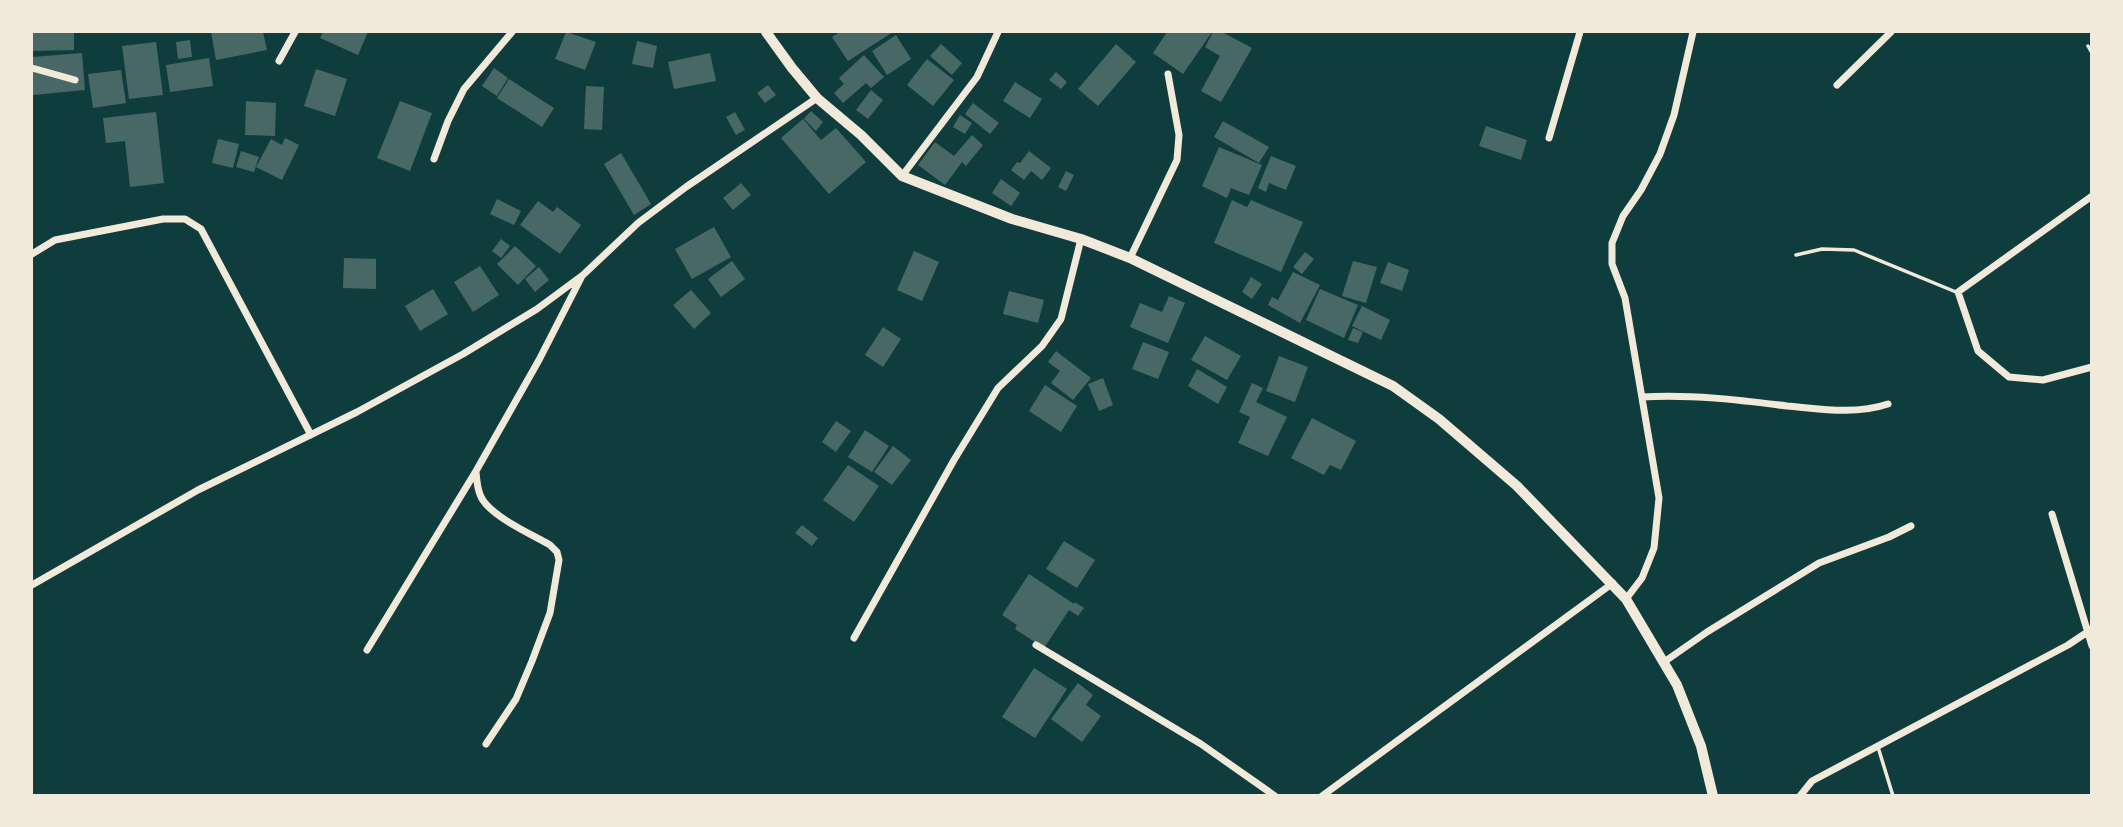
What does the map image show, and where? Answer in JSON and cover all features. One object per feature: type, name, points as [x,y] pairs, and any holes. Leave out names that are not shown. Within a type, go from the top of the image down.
[{"type":"street","points":[[279,61],[295,32]]},
{"type":"street","points":[[434,159],[448,121],[464,89],[512,32]]},
{"type":"street","points":[[766,32],[817,97],[861,135],[902,176],[1012,219],[1081,239],[1130,258],[1393,386],[1439,419],[1517,486],[1626,598],[1677,685],[1701,746],[1713,796]]},
{"type":"street","points":[[902,176],[977,77],[998,32]]},
{"type":"street","points":[[1549,138],[1580,32]]},
{"type":"street","points":[[1626,598],[1642,578],[1654,548],[1659,498],[1625,298],[1612,264],[1612,243],[1623,216],[1641,190],[1660,154],[1674,115],[1690,32]]},
{"type":"street","points":[[1837,85],[1891,32]]},
{"type":"street","points":[[32,68],[75,80]]},
{"type":"street","points":[[1130,258],[1177,160],[1179,135],[1168,74]]},
{"type":"street","points":[[32,585],[198,490],[311,435],[463,355],[537,309],[583,275],[647,216],[817,97]]},
{"type":"street","points":[[2091,196],[1958,292],[1978,351],[2009,377],[2043,380],[2091,367]]},
{"type":"street","points":[[32,254],[55,240],[163,219],[185,219],[201,229],[311,435]]},
{"type":"street","points":[[854,638],[998,388],[1042,346],[1061,319],[1081,239]]},
{"type":"street","points":[[367,650],[540,360],[583,275]]},
{"type":"street","points":[[1642,397],[1678,395],[1824,410],[1874,409],[1888,404]]},
{"type":"street","points":[[476,471],[478,489],[485,503],[498,514],[550,545],[557,552],[559,560],[550,613],[532,661],[516,699],[486,744]]},
{"type":"street","points":[[2052,514],[2090,630],[2091,646]]},
{"type":"street","points":[[1664,663],[1707,632],[1819,563],[1911,526]]},
{"type":"street","points":[[1321,796],[1613,583]]},
{"type":"street","points":[[1800,796],[1812,781],[2068,645],[2090,630]]},
{"type":"street","points":[[1036,645],[1201,744],[1275,796]]},
{"type":"lane","points":[[2088,46],[2091,53]]},
{"type":"lane","points":[[1796,255],[1822,249],[1854,250],[1958,292]]},
{"type":"lane","points":[[1877,745],[1893,796]]},
{"type":"building","points":[[74,32],[74,50],[32,51],[32,33]]},
{"type":"building","points":[[211,32],[263,32],[267,50],[216,60]]},
{"type":"building","points":[[323,32],[368,32],[358,55],[320,38]]},
{"type":"building","points":[[566,32],[596,42],[585,70],[555,59]]},
{"type":"building","points":[[840,32],[893,32],[848,61],[832,37]]},
{"type":"building","points":[[1167,32],[1212,32],[1183,74],[1153,53]]},
{"type":"building","points":[[1213,32],[1222,32],[1252,48],[1221,102],[1201,91],[1220,56],[1205,47]]},
{"type":"building","points":[[896,35],[911,59],[887,75],[872,51]]},
{"type":"building","points":[[190,40],[192,57],[178,59],[176,42]]},
{"type":"building","points":[[637,41],[657,46],[653,68],[632,64]]},
{"type":"building","points":[[156,42],[163,95],[129,99],[122,46]]},
{"type":"building","points":[[941,44],[962,63],[952,75],[930,56]]},
{"type":"building","points":[[1116,44],[1136,62],[1098,106],[1078,89]]},
{"type":"building","points":[[82,53],[85,90],[33,95],[32,57]]},
{"type":"building","points":[[710,53],[716,81],[674,89],[668,62]]},
{"type":"building","points":[[864,55],[884,77],[871,88],[866,83],[843,103],[834,93],[844,84],[839,78]]},
{"type":"building","points":[[209,58],[213,86],[170,92],[166,65]]},
{"type":"building","points":[[927,59],[954,80],[933,106],[907,85]]},
{"type":"building","points":[[494,68],[508,78],[497,96],[482,86]]},
{"type":"building","points":[[316,69],[347,79],[335,116],[304,106]]},
{"type":"building","points":[[121,70],[126,103],[93,108],[88,74]]},
{"type":"building","points":[[1056,72],[1067,82],[1061,89],[1049,80]]},
{"type":"building","points":[[509,79],[554,108],[542,127],[497,98]]},
{"type":"building","points":[[1015,82],[1042,99],[1030,118],[1003,101]]},
{"type":"building","points":[[768,85],[776,95],[765,103],[757,93]]},
{"type":"building","points":[[586,86],[604,87],[602,130],[584,129]]},
{"type":"building","points":[[871,90],[883,100],[868,119],[856,110]]},
{"type":"building","points":[[246,101],[276,103],[275,136],[245,135]]},
{"type":"building","points":[[400,101],[432,113],[410,171],[377,158]]},
{"type":"building","points":[[973,103],[999,123],[990,134],[965,114]]},
{"type":"building","points":[[811,111],[823,122],[816,131],[804,119]]},
{"type":"building","points":[[156,112],[164,183],[130,187],[125,141],[106,143],[103,118]]},
{"type":"building","points":[[735,112],[745,130],[736,135],[726,117]]},
{"type":"building","points":[[960,115],[972,123],[965,134],[953,127]]},
{"type":"building","points":[[803,119],[821,140],[836,128],[866,162],[829,194],[781,138]]},
{"type":"building","points":[[1223,121],[1269,147],[1259,163],[1214,137]]},
{"type":"building","points":[[1486,126],[1527,140],[1521,160],[1479,146]]},
{"type":"building","points":[[972,135],[983,145],[966,166],[962,162],[945,185],[918,165],[935,142],[954,156]]},
{"type":"building","points":[[285,138],[299,145],[282,180],[256,167],[271,139],[282,145]]},
{"type":"building","points":[[218,139],[239,144],[233,168],[212,163]]},
{"type":"building","points":[[1219,147],[1262,165],[1249,195],[1231,188],[1227,198],[1202,186]]},
{"type":"building","points":[[241,151],[259,157],[254,172],[236,167]]},
{"type":"building","points":[[1029,151],[1051,168],[1042,180],[1031,171],[1024,180],[1011,170]]},
{"type":"building","points":[[621,153],[651,204],[634,215],[604,164]]},
{"type":"building","points":[[1271,156],[1296,166],[1286,190],[1269,183],[1266,192],[1258,188]]},
{"type":"building","points":[[1066,171],[1074,175],[1066,191],[1058,187]]},
{"type":"building","points":[[1001,179],[1020,193],[1011,206],[992,193]]},
{"type":"building","points":[[741,183],[751,195],[733,210],[723,198]]},
{"type":"building","points":[[497,199],[521,211],[514,225],[490,214]]},
{"type":"building","points":[[1232,200],[1247,207],[1251,200],[1303,222],[1281,272],[1214,243]]},
{"type":"building","points":[[538,201],[553,212],[557,207],[581,225],[560,254],[520,225]]},
{"type":"building","points":[[714,227],[731,257],[692,279],[675,249]]},
{"type":"building","points":[[501,239],[510,246],[501,258],[492,251]]},
{"type":"building","points":[[515,246],[536,266],[518,285],[497,264]]},
{"type":"building","points":[[914,251],[939,262],[922,301],[897,290]]},
{"type":"building","points":[[1305,252],[1314,259],[1302,274],[1293,267]]},
{"type":"building","points":[[344,258],[376,259],[376,289],[343,288]]},
{"type":"building","points":[[732,261],[745,279],[721,297],[708,279]]},
{"type":"building","points":[[1353,261],[1377,267],[1366,303],[1342,296]]},
{"type":"building","points":[[1388,262],[1409,270],[1402,291],[1380,283]]},
{"type":"building","points":[[480,266],[499,295],[473,312],[454,282]]},
{"type":"building","points":[[539,267],[549,280],[535,292],[525,279]]},
{"type":"building","points":[[1293,272],[1320,285],[1300,323],[1268,305],[1272,297],[1278,300]]},
{"type":"building","points":[[1251,277],[1262,284],[1252,299],[1242,292]]},
{"type":"building","points":[[433,289],[448,314],[420,331],[405,306]]},
{"type":"building","points":[[1320,289],[1358,305],[1344,338],[1306,320]]},
{"type":"building","points":[[691,290],[711,313],[694,329],[673,305]]},
{"type":"building","points":[[1009,291],[1044,300],[1038,323],[1003,314]]},
{"type":"building","points":[[1169,296],[1185,303],[1168,343],[1130,327],[1140,303],[1162,312]]},
{"type":"building","points":[[1362,306],[1390,320],[1381,340],[1352,326]]},
{"type":"building","points":[[883,327],[901,339],[883,367],[865,355]]},
{"type":"building","points":[[1353,328],[1363,332],[1358,343],[1348,340]]},
{"type":"building","points":[[1205,336],[1241,356],[1227,380],[1191,360]]},
{"type":"building","points":[[1143,342],[1169,352],[1158,379],[1132,369]]},
{"type":"building","points":[[1056,351],[1091,378],[1073,400],[1051,383],[1060,371],[1048,362]]},
{"type":"building","points":[[1279,356],[1308,367],[1295,402],[1266,391]]},
{"type":"building","points":[[1197,369],[1227,387],[1218,404],[1188,386]]},
{"type":"building","points":[[1103,378],[1113,405],[1099,411],[1088,384]]},
{"type":"building","points":[[1252,383],[1263,388],[1256,402],[1287,417],[1268,456],[1238,443],[1250,417],[1239,412]]},
{"type":"building","points":[[1045,385],[1077,406],[1061,432],[1029,411]]},
{"type":"building","points":[[1312,418],[1356,441],[1341,470],[1330,465],[1324,475],[1291,458]]},
{"type":"building","points":[[836,421],[851,431],[836,452],[822,442]]},
{"type":"building","points":[[865,430],[889,446],[872,472],[848,457]]},
{"type":"building","points":[[893,446],[911,460],[892,485],[874,472]]},
{"type":"building","points":[[848,465],[879,486],[854,522],[823,500]]},
{"type":"building","points":[[802,525],[818,538],[812,546],[795,533]]},
{"type":"building","points":[[1064,541],[1095,560],[1077,588],[1046,569]]},
{"type":"building","points":[[1029,574],[1084,608],[1078,616],[1069,610],[1044,648],[1015,629],[1017,625],[1002,615]]},
{"type":"building","points":[[1034,668],[1067,689],[1035,738],[1002,717]]},
{"type":"building","points":[[1078,683],[1093,695],[1086,705],[1101,716],[1082,742],[1051,719]]}]
